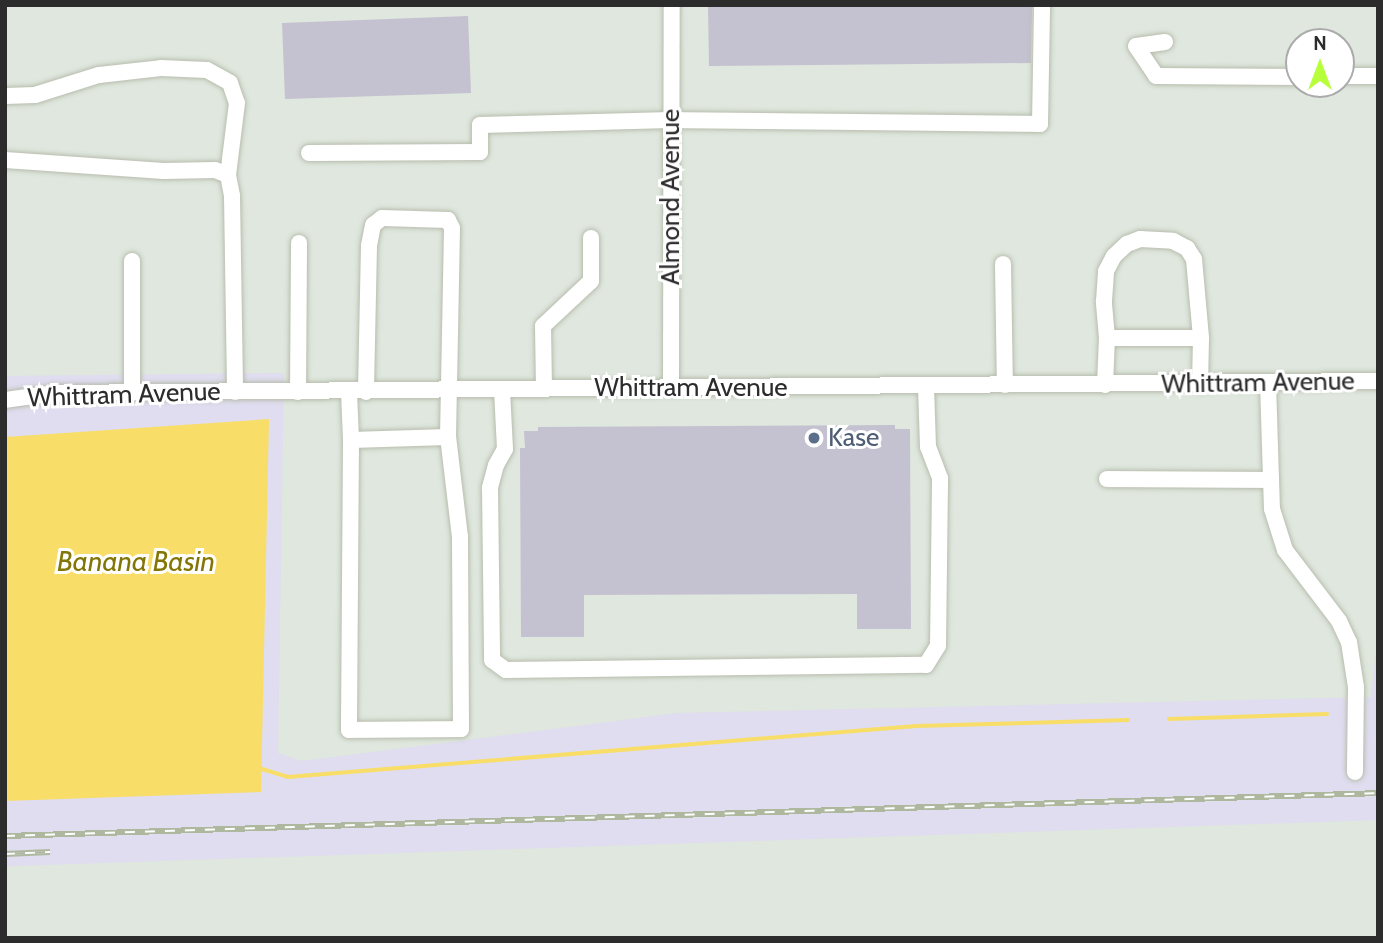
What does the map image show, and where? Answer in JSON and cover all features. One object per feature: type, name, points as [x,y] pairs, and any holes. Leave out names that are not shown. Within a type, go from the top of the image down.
[{"type":"street","name":"Almond Avenue","points":[[671,388],[672,5]]},
{"type":"street","points":[[309,153],[480,152],[480,125],[671,120],[1040,124],[1042,5]]},
{"type":"street","points":[[1165,43],[1136,46],[1156,76],[1285,77]]},
{"type":"street","points":[[5,96],[35,95],[99,75],[161,68],[207,71],[230,83],[237,103],[228,176],[232,196],[235,392]]},
{"type":"street","points":[[1355,76],[1378,76]]},
{"type":"street","points":[[5,160],[164,171],[215,170],[228,176]]},
{"type":"street","points":[[401,217],[442,218],[451,223],[449,437],[460,537],[461,729],[349,730],[351,440],[358,392],[370,234],[377,220],[401,217]]},
{"type":"street","points":[[544,389],[543,326],[591,281],[591,238]]},
{"type":"street","points":[[1105,385],[1106,271],[1114,256],[1127,244],[1140,239],[1173,241],[1187,248],[1194,259],[1201,338],[1200,384]]},
{"type":"street","points":[[298,392],[299,243]]},
{"type":"street","points":[[132,261],[132,393]]},
{"type":"street","points":[[1003,264],[1005,386]]},
{"type":"street","points":[[1107,338],[1201,338]]},
{"type":"street","name":"Whittram Avenue","points":[[5,400],[55,393],[1378,381]]},
{"type":"street","points":[[1268,383],[1272,509],[1285,550],[1339,621],[1349,642],[1356,715],[1355,772]]},
{"type":"street","points":[[502,390],[505,449],[496,465],[490,488],[492,660],[506,670],[926,664],[938,646],[940,478],[928,447],[926,386]]},
{"type":"street","points":[[351,440],[449,437]]},
{"type":"street","points":[[1107,479],[1271,480]]},
{"type":"shaded area","points":[[5,5],[1378,5],[1378,632],[1371,697],[677,713],[302,761],[278,753],[284,373],[5,376]]},
{"type":"shaded area","points":[[1378,820],[1378,938],[5,938],[5,867],[15,866]]},
{"type":"water","name":"Banana Basin","points":[[269,419],[261,792],[5,801],[5,437]]},
{"type":"building","points":[[708,5],[1032,5],[1031,63],[709,66]]},
{"type":"building","points":[[468,16],[471,93],[285,99],[282,23]]},
{"type":"building","points":[[895,425],[895,429],[910,429],[911,629],[857,629],[857,594],[584,595],[584,637],[521,637],[520,448],[525,448],[524,431],[538,431],[538,427]]},
{"type":"waterway","points":[[1169,719],[1327,714]]},
{"type":"waterway","points":[[259,768],[288,777],[916,726],[1128,720]]},
{"type":"railway","points":[[5,836],[1378,793]]},
{"type":"railway","points":[[5,854],[50,852]]},
{"type":"place","name":"Kase","points":[[814,438]]}]
